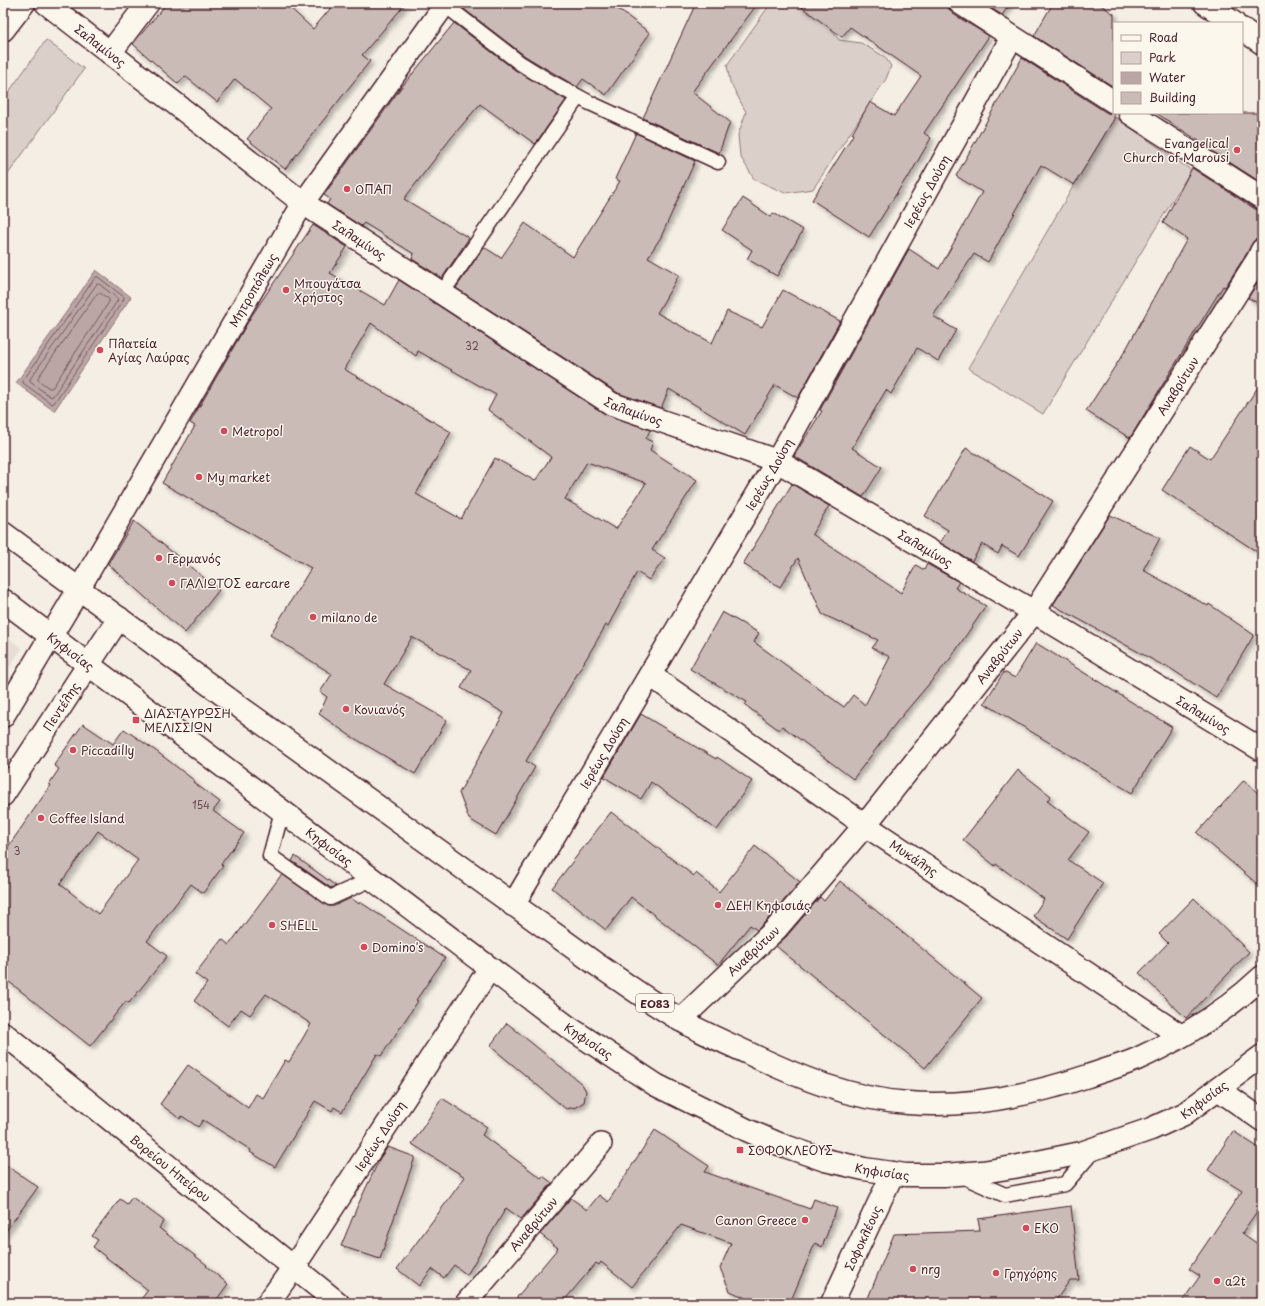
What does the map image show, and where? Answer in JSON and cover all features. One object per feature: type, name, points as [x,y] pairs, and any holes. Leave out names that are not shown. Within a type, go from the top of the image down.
[{"type":"street","points":[[3,30],[24,3]]},
{"type":"street","name":"Σαλαμίνος","points":[[46,3],[303,203],[612,404],[777,461],[1034,612],[1262,750]]},
{"type":"street","points":[[110,53],[148,3]]},
{"type":"street","points":[[960,3],[1113,101]]},
{"type":"street","points":[[1205,3],[1233,22]]},
{"type":"street","name":"Μητροπόλεως","points":[[79,589],[303,203],[446,4]]},
{"type":"street","points":[[1243,30],[1262,43]]},
{"type":"street","name":"Ιερέως Δούση","points":[[513,905],[777,461],[1012,37]]},
{"type":"street","points":[[1132,114],[1262,198]]},
{"type":"street","name":"Αναβρύτων","points":[[680,1020],[776,929],[865,825],[1034,612],[1250,272],[1262,250]]},
{"type":"street","name":"ΕΟ83","points":[[3,532],[243,710],[596,964],[680,1020],[795,1075],[838,1091],[874,1099],[908,1103],[941,1104],[978,1102],[1038,1091],[1136,1060],[1181,1036],[1221,1012],[1247,991],[1262,976]]},
{"type":"street","points":[[3,716],[52,637],[79,589]]},
{"type":"street","name":"Κηφισίας","points":[[3,600],[568,1027],[656,1085],[748,1131],[779,1144],[825,1160],[864,1170],[906,1175],[958,1174],[1014,1168],[1074,1154],[1151,1129],[1184,1114],[1262,1056]]},
{"type":"street","name":"Πεντέλης","points":[[3,795],[119,618]]},
{"type":"street","name":"Μυκάλης","points":[[650,675],[865,825],[1181,1036]]},
{"type":"street","name":"Ιερέως Δούση","points":[[268,1303],[293,1268],[490,968]]},
{"type":"street","name":"Βορείου Ηπείρου","points":[[3,1033],[338,1303]]},
{"type":"street","points":[[1218,1089],[1262,1120]]},
{"type":"street","name":"Αναβρύτων","points":[[466,1303],[601,1144]]},
{"type":"street","name":"Σοφοκλέους","points":[[832,1303],[893,1173]]},
{"type":"lane","points":[[446,4],[520,63],[549,82],[718,162]]},
{"type":"lane","points":[[442,293],[578,97]]},
{"type":"lane","points":[[282,811],[270,856],[330,898],[372,879]]},
{"type":"shaded area","points":[[3,634],[22,648],[3,677]]},
{"type":"green space","points":[[771,3],[824,3],[826,23],[839,40],[861,43],[885,57],[891,66],[886,79],[813,189],[785,193],[754,179],[740,156],[738,135],[746,112],[730,82],[727,65]]},
{"type":"green space","points":[[46,40],[84,69],[3,181],[3,100]]},
{"type":"green space","points":[[1115,117],[1191,170],[1043,414],[968,368]]},
{"type":"water","points":[[96,270],[131,297],[54,411],[16,383]]},
{"type":"building","points":[[167,3],[285,3],[313,29],[335,3],[406,3],[362,55],[370,61],[285,169],[247,139],[271,109],[235,79],[217,102],[185,76],[178,84],[133,44]]},
{"type":"building","points":[[469,3],[610,3],[650,33],[606,95],[583,79],[577,87],[525,56],[464,9]]},
{"type":"building","points":[[696,3],[758,3],[692,92],[730,122],[719,153],[643,118]]},
{"type":"building","points":[[796,3],[948,3],[949,9],[953,14],[989,36],[924,133],[931,138],[908,178],[907,177],[869,237],[812,200],[853,135],[852,134],[870,102],[894,116],[921,76],[850,27],[842,37]]},
{"type":"building","points":[[983,3],[1011,3],[1002,15]]},
{"type":"building","points":[[1053,3],[1098,3],[1114,14],[1113,86],[1034,36]]},
{"type":"building","points":[[454,23],[515,70],[566,100],[535,144],[480,104],[451,138],[404,199],[469,238],[442,278],[412,259],[414,254],[364,223],[361,226],[327,204],[330,199],[324,195],[400,89]]},
{"type":"building","points":[[1022,58],[1107,113],[1114,114],[1114,119],[1074,185],[1041,165],[988,262],[974,254],[933,316],[956,330],[938,361],[917,348],[891,394],[886,390],[852,448],[882,467],[863,497],[794,456],[822,411],[820,410],[909,249],[939,269],[982,192],[956,176]]},
{"type":"building","name":"Evangelical Church of Marousi","points":[[1262,113],[1262,183],[1204,146],[1205,145],[1158,114]]},
{"type":"building","points":[[636,133],[695,161],[661,237],[648,257],[679,275],[657,313],[712,343],[727,311],[762,327],[783,290],[840,321],[798,398],[775,385],[745,435],[669,389],[661,408],[618,393],[456,288],[484,247],[501,258],[525,223],[573,257],[620,181],[615,179]]},
{"type":"building","points":[[1192,168],[1255,209],[1262,210],[1262,238],[1255,240],[1225,287],[1223,286],[1130,438],[1086,411],[1125,351],[1187,239],[1163,223]]},
{"type":"building","points":[[743,198],[771,217],[773,213],[803,230],[777,276],[747,259],[752,250],[722,230]]},
{"type":"building","points":[[313,225],[347,247],[330,273],[385,305],[399,280],[605,414],[650,430],[646,439],[653,442],[650,450],[697,480],[652,550],[665,558],[649,580],[637,572],[608,626],[606,625],[526,761],[535,767],[496,835],[469,819],[459,793],[504,713],[461,688],[471,670],[412,637],[384,684],[447,720],[415,774],[349,735],[319,714],[327,697],[320,692],[332,674],[270,635],[311,568],[162,483],[195,426],[190,423],[252,315]],"holes":[[[371,323],[416,356],[418,351],[496,395],[488,410],[551,457],[535,481],[495,458],[461,519],[416,494],[451,432],[344,369]],[[587,462],[646,483],[616,529],[565,499]]]},
{"type":"building","points":[[1262,276],[1262,305],[1248,298]]},
{"type":"building","points":[[1262,381],[1262,555],[1162,490],[1190,446],[1210,459]]},
{"type":"building","points":[[966,448],[1053,501],[1019,556],[1002,546],[998,554],[982,544],[972,561],[940,543],[948,530],[925,516]]},
{"type":"building","points":[[792,484],[829,506],[812,534],[901,593],[916,565],[924,570],[927,564],[959,582],[955,588],[986,606],[950,659],[896,723],[853,779],[782,726],[779,730],[745,705],[747,702],[690,669],[722,612],[759,633],[754,642],[844,707],[853,695],[865,705],[890,657],[872,648],[878,640],[822,614],[798,558],[780,587],[743,564]]},
{"type":"building","points":[[1110,515],[1160,538],[1143,570],[1208,606],[1209,604],[1254,635],[1216,698],[1165,665],[1164,666],[1053,605]]},
{"type":"building","points":[[134,521],[219,590],[185,633],[108,564]]},
{"type":"building","points":[[1036,643],[1172,727],[1132,793],[984,703],[1004,672],[1015,678]]},
{"type":"building","points":[[641,714],[716,759],[717,757],[752,781],[717,830],[651,782],[641,799],[604,777]]},
{"type":"building","points":[[83,724],[113,744],[124,729],[156,751],[220,802],[213,811],[244,833],[221,864],[223,866],[203,893],[191,884],[147,941],[167,956],[129,1003],[126,1001],[90,1046],[3,977],[3,854],[51,785],[49,784],[59,769],[54,765]],"holes":[[[98,831],[138,860],[98,914],[60,884]]]},
{"type":"building","points":[[1018,770],[1051,796],[1047,801],[1089,832],[1068,860],[1103,883],[1067,939],[1033,916],[1044,899],[996,864],[995,866],[963,840]]},
{"type":"building","points":[[1244,780],[1262,797],[1262,888],[1197,833]]},
{"type":"building","points":[[611,812],[694,876],[696,873],[719,892],[755,846],[800,882],[757,930],[750,925],[718,965],[631,897],[606,930],[552,888]]},
{"type":"building","points":[[295,856],[336,886],[331,888],[292,861]]},
{"type":"building","points":[[282,874],[329,906],[334,906],[351,898],[359,904],[360,902],[445,958],[416,1000],[418,1001],[381,1056],[377,1054],[342,1112],[334,1107],[332,1111],[315,1101],[275,1167],[203,1120],[198,1127],[182,1116],[180,1119],[160,1104],[188,1065],[248,1108],[256,1094],[263,1098],[285,1060],[289,1062],[311,1024],[266,994],[250,1015],[241,1009],[228,1026],[194,1001],[207,983],[195,974],[222,939],[229,945]]},
{"type":"building","points":[[840,881],[982,998],[925,1068],[776,946],[786,937],[820,897],[824,901]]},
{"type":"building","points":[[1194,898],[1249,952],[1186,1018],[1139,973],[1168,943],[1159,934]]},
{"type":"building","points":[[507,1023],[582,1084],[586,1091],[584,1102],[576,1107],[566,1109],[490,1046]]},
{"type":"building","points":[[442,1098],[487,1127],[482,1135],[541,1178],[543,1176],[552,1183],[521,1219],[506,1208],[467,1275],[454,1265],[444,1278],[432,1269],[419,1286],[397,1269],[465,1177],[412,1144]]},
{"type":"building","points":[[655,1130],[709,1166],[705,1172],[810,1209],[814,1199],[837,1208],[822,1247],[815,1243],[790,1303],[757,1303],[730,1291],[720,1268],[731,1243],[681,1225],[632,1287],[601,1262],[599,1265],[596,1263],[562,1303],[512,1303],[558,1248],[540,1234],[571,1198],[587,1210],[599,1195],[608,1202]]},
{"type":"building","points":[[1233,1131],[1262,1150],[1262,1204],[1242,1233],[1262,1247],[1262,1303],[1181,1303],[1200,1276],[1189,1269],[1242,1191],[1208,1170]]},
{"type":"building","points":[[388,1147],[415,1157],[380,1259],[341,1246],[380,1158]]},
{"type":"building","points":[[3,1163],[38,1187],[3,1235]]},
{"type":"building","points":[[132,1197],[164,1221],[159,1228],[207,1265],[206,1266],[228,1284],[214,1303],[138,1303],[148,1290],[93,1247],[98,1240],[92,1236],[120,1199],[127,1204]]},
{"type":"building","points":[[1071,1206],[1079,1280],[1070,1280],[1054,1303],[866,1303],[894,1234],[980,1231],[978,1219]]},
{"type":"place","name":"Evangelical Church of Marousi","points":[[1237,150]]},
{"type":"place","name":"ΟΠΑΠ","points":[[347,189]]},
{"type":"place","name":"Μπουγάτσα Χρήστος","points":[[286,290]]},
{"type":"place","name":"Πλατεία Αγίας Λαύρας","points":[[100,350]]},
{"type":"place","name":"Metropol","points":[[224,431]]},
{"type":"place","name":"My market","points":[[199,477]]},
{"type":"place","name":"Γερμανός","points":[[159,558]]},
{"type":"place","name":"ΓΑΛΙΩΤΟΣ earcare","points":[[172,583]]},
{"type":"place","name":"milano de","points":[[313,617]]},
{"type":"place","name":"Κονιανός","points":[[346,709]]},
{"type":"place","name":"ΔΙΑΣΤΑΥΡΩΣΗ ΜΕΛΙΣΣΙΩΝ","points":[[136,720]]},
{"type":"place","name":"Piccadilly","points":[[73,750]]},
{"type":"place","name":"Coffee Island","points":[[41,818]]},
{"type":"place","name":"ΔΕΗ Κηφισιάς","points":[[718,905]]},
{"type":"place","name":"SHELL","points":[[272,925]]},
{"type":"place","name":"Domino's","points":[[364,947]]},
{"type":"place","name":"ΣΟΦΟΚΛΕΟΥΣ","points":[[740,1150]]},
{"type":"place","name":"Canon Greece","points":[[805,1220]]},
{"type":"place","name":"EKO","points":[[1026,1228]]},
{"type":"place","name":"nrg","points":[[913,1269]]},
{"type":"place","name":"Γρηγόρης","points":[[996,1273]]},
{"type":"place","name":"a2t","points":[[1217,1281]]}]
